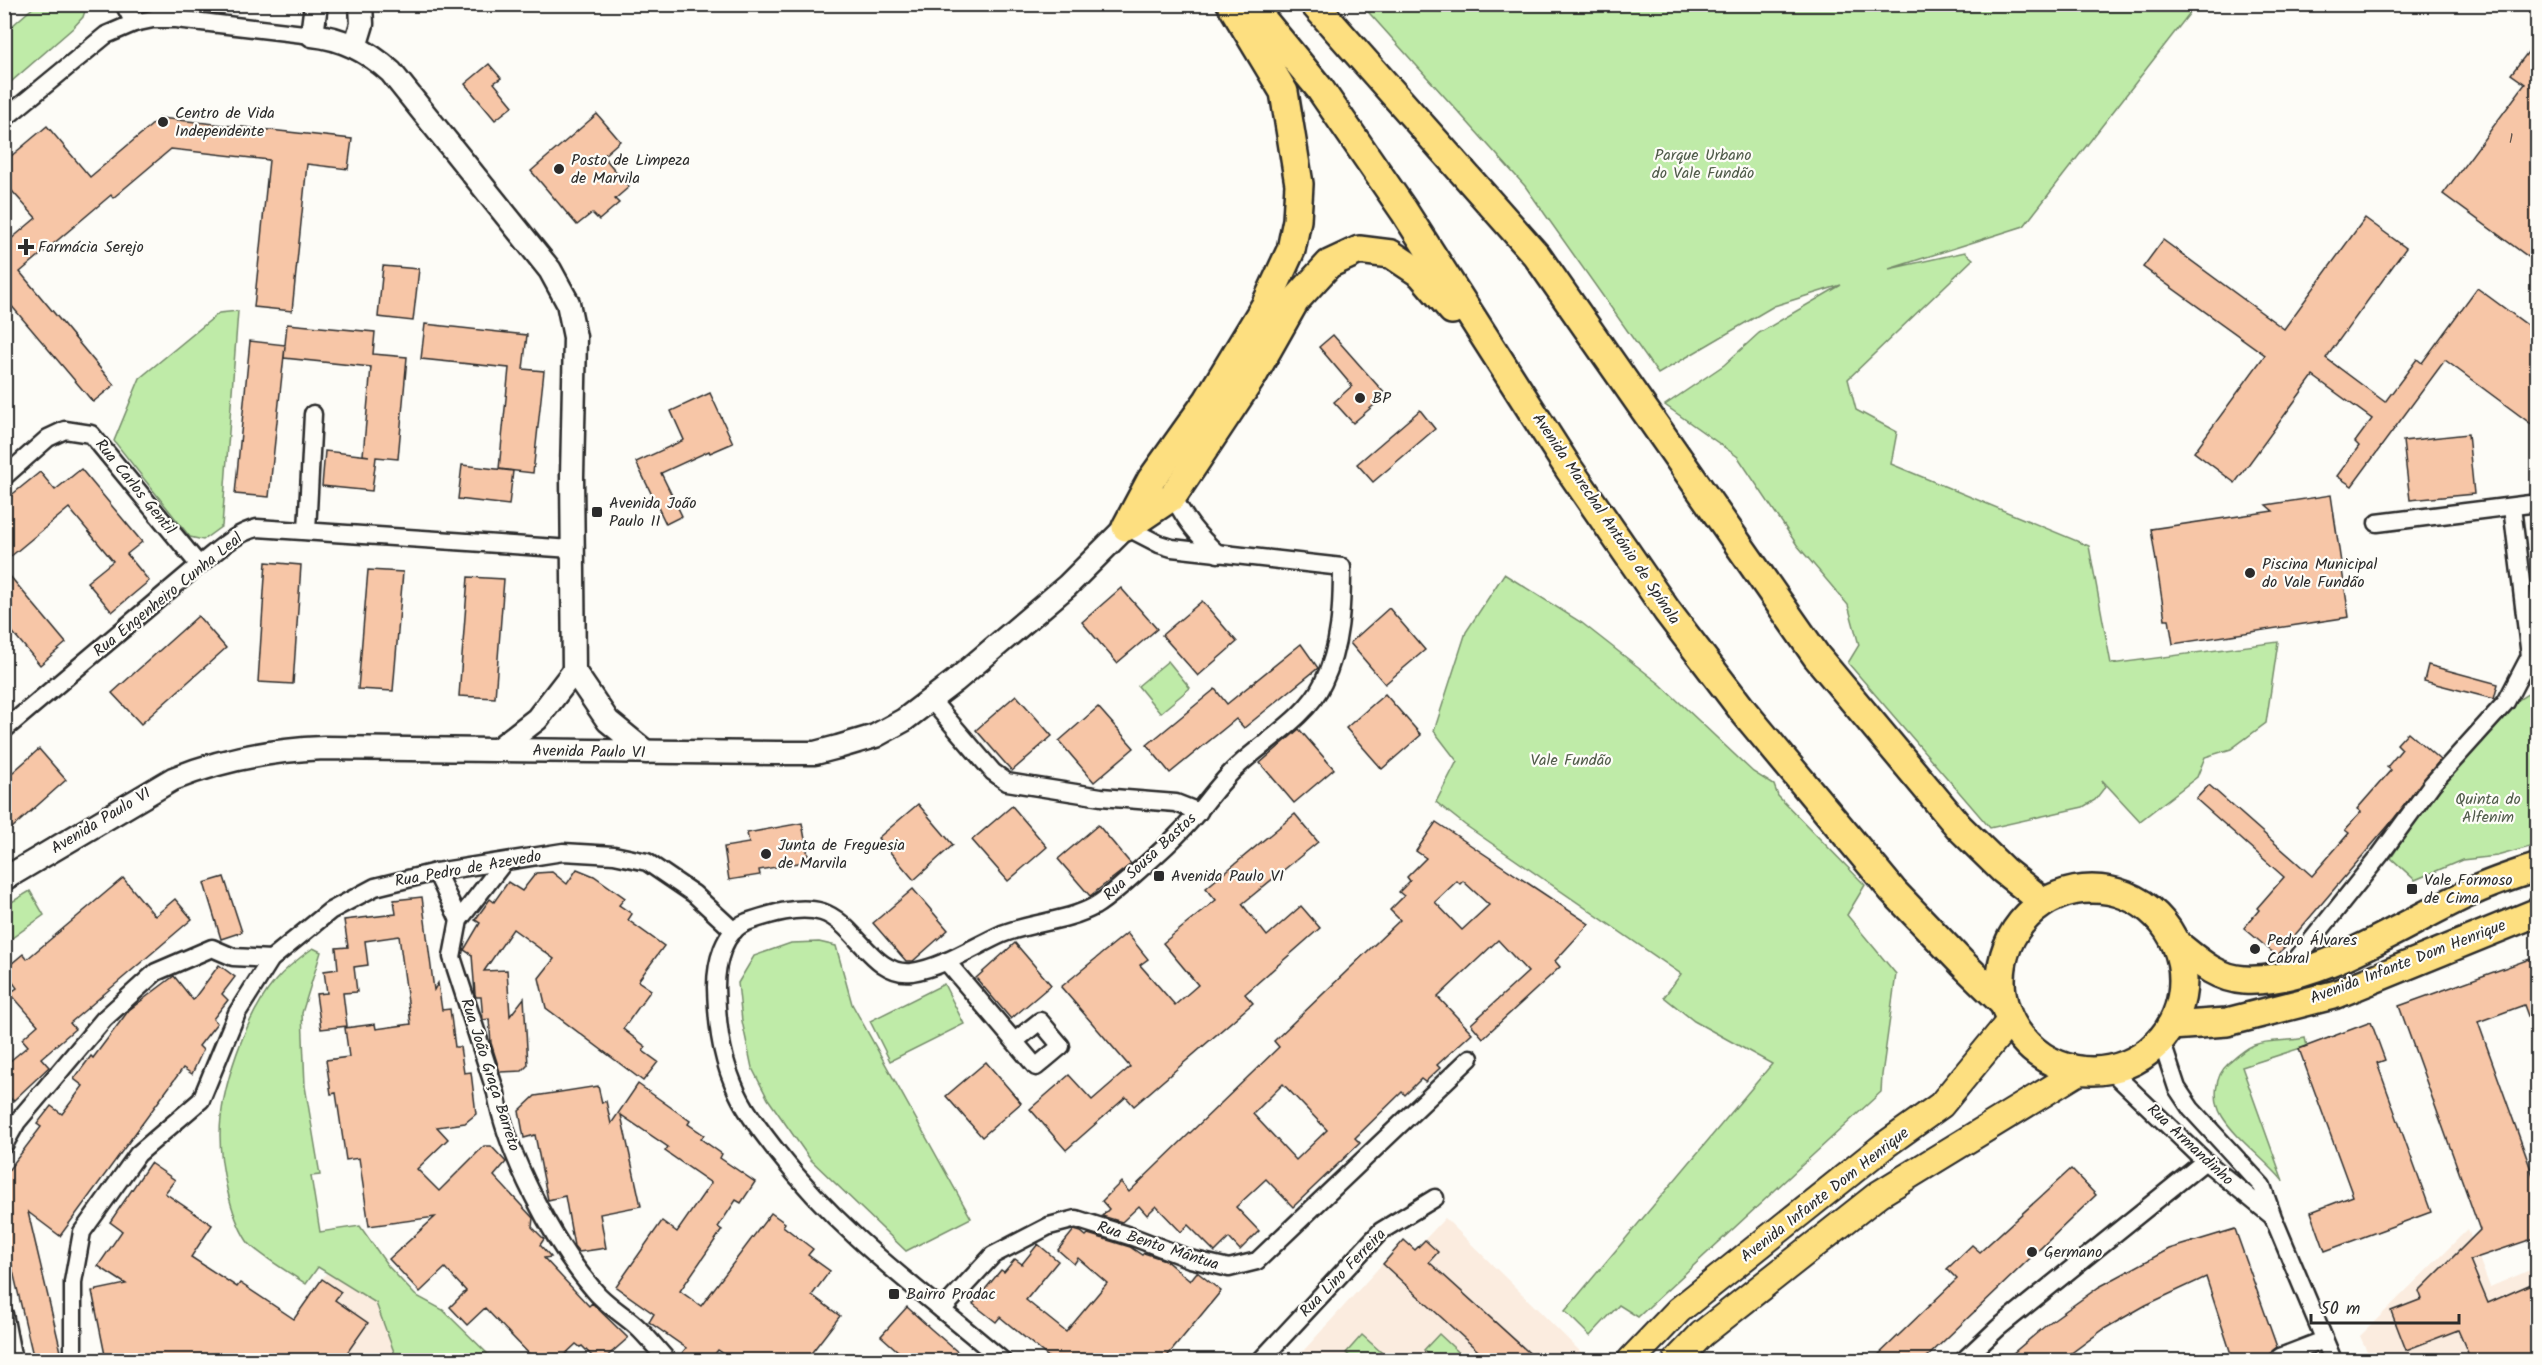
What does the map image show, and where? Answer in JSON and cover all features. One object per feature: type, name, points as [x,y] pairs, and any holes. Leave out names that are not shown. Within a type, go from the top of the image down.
[{"type":"highway","points":[[1126,527],[1151,480],[1208,400],[1265,306],[1291,250],[1297,220],[1299,184],[1284,92],[1231,4]]},
{"type":"highway","name":"Avenida Marechal António de Spínola","points":[[1250,4],[1320,89],[1404,211],[1569,469],[1661,602],[1744,712],[1893,891],[2006,1011]]},
{"type":"highway","points":[[1314,4],[1537,256],[1817,657],[1959,827],[2003,870],[2042,901]]},
{"type":"highway","points":[[1126,527],[1173,496],[1252,376],[1295,301],[1329,264],[1359,250],[1391,254],[1420,274],[1515,382]]},
{"type":"highway","name":"Avenida Infante Dom Henrique","points":[[2177,944],[2210,970],[2229,977],[2262,979],[2284,975],[2334,961],[2470,892],[2538,867]]},
{"type":"highway","points":[[2079,887],[2119,891],[2154,911],[2177,944],[2184,971],[2182,1000],[2166,1033],[2146,1054],[2129,1064],[2110,1070],[2080,1071],[2051,1062],[2027,1045],[2006,1011],[2001,963],[2015,928],[2042,901],[2079,887]]},
{"type":"highway","name":"Avenida Infante Dom Henrique","points":[[2166,1033],[2236,1021],[2337,993],[2538,912]]},
{"type":"main road","points":[[316,4],[312,35],[337,40],[355,47],[382,64],[400,82],[550,270],[568,303],[573,317],[575,338],[573,671],[608,720],[620,733],[646,752]]},
{"type":"main road","points":[[355,47],[362,24],[361,4]]},
{"type":"main road","name":"Avenida Paulo VI","points":[[4,879],[152,789],[198,769],[273,751],[376,748],[815,753],[858,742],[893,728],[932,701],[1067,586],[1126,527]]},
{"type":"main road","points":[[497,750],[537,719],[573,671]]},
{"type":"main road","name":"Avenida Infante Dom Henrique","points":[[1631,1360],[1679,1310],[1885,1145],[1941,1105],[2006,1011]]},
{"type":"main road","name":"Avenida Infante Dom Henrique","points":[[1677,1360],[1702,1334],[1880,1194],[2080,1071]]},
{"type":"street","points":[[123,4],[134,22]]},
{"type":"street","points":[[4,119],[106,34],[134,22],[176,19],[312,35]]},
{"type":"street","points":[[307,531],[313,414]]},
{"type":"street","name":"Rua Carlos Gentil","points":[[4,477],[48,438],[66,430],[91,434],[199,565]]},
{"type":"street","points":[[1173,496],[1186,521],[1199,538],[1218,554]]},
{"type":"street","points":[[2377,523],[2538,503]]},
{"type":"street","points":[[2284,975],[2380,855],[2432,784],[2506,702],[2530,656],[2512,507]]},
{"type":"street","points":[[1126,527],[1172,548],[1218,554]]},
{"type":"street","name":"Rua Engenheiro Cunha Leal","points":[[4,730],[199,565],[231,540],[249,530],[257,528],[572,549]]},
{"type":"street","name":"Rua Sousa Bastos","points":[[734,931],[741,925],[777,914],[805,910],[817,911],[844,924],[872,954],[895,970],[915,971],[946,961],[1014,930],[1074,915],[1095,906],[1147,863],[1198,812],[1232,771],[1295,716],[1318,691],[1328,671],[1342,620],[1342,567],[1218,554]]},
{"type":"street","points":[[932,701],[988,766],[1007,782],[1101,796],[1176,803],[1198,812]]},
{"type":"street","name":"Rua Pedro de Azevedo","points":[[77,1360],[74,1352],[73,1282],[82,1232],[138,1154],[201,1100],[237,1012],[271,959],[330,911],[375,887],[436,872],[563,852],[614,855],[647,862],[694,894],[734,931]]},
{"type":"street","name":"Rua João Graça Barreto","points":[[504,862],[459,920],[452,957],[496,1093],[500,1114],[521,1168],[556,1236],[594,1291],[637,1327],[667,1360]]},
{"type":"street","points":[[436,872],[459,920]]},
{"type":"street","points":[[734,931],[727,940],[719,961],[716,980],[717,1013],[726,1065],[748,1114],[796,1176],[843,1225],[892,1271],[1002,1360]]},
{"type":"street","points":[[4,1145],[17,1122],[104,1019],[156,972],[213,948],[233,957],[271,959]]},
{"type":"street","points":[[946,961],[1015,1041]]},
{"type":"street","name":"Rua Armandinho","points":[[2166,1033],[2177,1088],[2191,1109],[2262,1186],[2333,1360]]},
{"type":"street","name":"Rua Bento Mântua","points":[[942,1310],[993,1256],[1049,1226],[1076,1220],[1133,1237],[1190,1258],[1229,1268],[1257,1261],[1470,1058]]},
{"type":"street","name":"Rua Armandinho","points":[[2110,1070],[2205,1161],[2273,1217]]},
{"type":"street","points":[[1964,1360],[1998,1328],[2205,1161]]},
{"type":"street","name":"Rua Lino Ferreira","points":[[1261,1360],[1381,1231],[1435,1198]]},
{"type":"street","points":[[4,1314],[13,1360]]},
{"type":"street","points":[[2280,1357],[2324,1340]]},
{"type":"shaded area","points":[[1445,1218],[1589,1360],[1295,1360],[1404,1240],[1415,1250]]},
{"type":"shaded area","points":[[2468,1229],[2490,1287],[2537,1267],[2537,1360],[2371,1360],[2360,1336]]},
{"type":"shaded area","points":[[327,1272],[376,1303],[397,1360],[254,1360],[270,1337],[262,1331],[278,1308],[295,1319]]},
{"type":"green space","points":[[36,5],[87,5],[83,17],[73,28],[5,87],[5,32]]},
{"type":"green space","name":"Parque Urbano do Vale Fundão","points":[[1362,5],[2196,5],[2024,226],[1889,269],[1965,252],[1973,259],[1848,379],[1856,410],[1897,432],[1891,464],[2089,546],[2111,664],[2278,642],[2266,723],[2231,749],[2205,757],[2197,777],[2140,821],[2102,780],[2105,787],[2095,800],[2083,807],[1990,828],[1848,663],[1859,645],[1848,605],[1797,545],[1738,457],[1665,405],[1724,365],[1759,333],[1841,285],[1774,306],[1658,374],[1525,186]]},
{"type":"green space","points":[[238,311],[222,526],[203,540],[190,537],[114,441],[140,378],[219,313]]},
{"type":"green space","name":"Vale Fundão","points":[[1504,574],[1582,623],[1660,684],[1753,772],[1774,785],[1778,796],[1865,885],[1847,915],[1896,974],[1881,1092],[1638,1317],[1619,1305],[1590,1336],[1565,1311],[1772,1064],[1694,1021],[1664,997],[1681,974],[1465,825],[1436,802],[1457,761],[1434,731],[1466,632]]},
{"type":"green space","points":[[1168,661],[1190,688],[1160,713],[1138,686]]},
{"type":"green space","name":"Quinta do Alfenim","points":[[2537,688],[2537,845],[2497,856],[2462,860],[2415,880],[2391,858],[2417,818],[2478,741],[2514,703]]},
{"type":"green space","points":[[30,891],[44,915],[5,943],[5,906]]},
{"type":"green space","points":[[819,942],[836,946],[852,1004],[971,1218],[906,1251],[810,1159],[768,1099],[752,1068],[742,1021],[738,983],[754,956],[791,943]]},
{"type":"green space","points":[[313,948],[321,952],[302,1013],[305,1086],[320,1175],[311,1176],[320,1232],[360,1226],[388,1266],[415,1295],[443,1310],[494,1360],[397,1360],[376,1303],[318,1267],[306,1284],[257,1251],[247,1241],[241,1230],[227,1190],[220,1147],[221,1117],[230,1075],[245,1033],[264,996],[284,972]]},
{"type":"green space","points":[[944,984],[964,1024],[890,1061],[870,1021]]},
{"type":"green space","points":[[2305,1038],[2307,1046],[2242,1067],[2283,1181],[2222,1116],[2217,1103],[2216,1089],[2223,1069],[2247,1049],[2266,1042]]},
{"type":"green space","points":[[1439,1334],[1467,1360],[1436,1360],[1424,1350]]},
{"type":"green space","points":[[1362,1335],[1390,1360],[1354,1360],[1346,1353]]},
{"type":"building","points":[[2538,39],[2538,264],[2443,194],[2525,84],[2511,74]]},
{"type":"building","points":[[489,64],[501,78],[494,83],[513,106],[495,120],[465,84]]},
{"type":"building","name":"Posto de Limpeza de Marvila","points":[[597,114],[620,141],[603,156],[629,187],[615,199],[619,203],[599,220],[592,213],[577,225],[531,171]]},
{"type":"building","points":[[160,118],[352,139],[348,169],[307,164],[292,311],[254,307],[269,160],[171,149],[113,198],[111,195],[20,272],[114,385],[93,402],[4,297],[4,245],[36,218],[4,182],[4,162],[47,126],[90,177]]},
{"type":"building","points":[[2365,218],[2406,248],[2326,358],[2385,402],[2417,359],[2422,363],[2477,288],[2538,333],[2538,429],[2445,360],[2352,486],[2337,476],[2359,446],[2355,442],[2372,419],[2313,376],[2235,483],[2194,452],[2265,355],[2143,267],[2163,240],[2284,329]]},
{"type":"building","points":[[383,266],[419,269],[413,321],[378,317]]},
{"type":"building","points":[[287,324],[375,332],[373,354],[407,357],[398,459],[376,457],[372,491],[322,486],[325,451],[369,456],[363,455],[371,367],[284,358],[285,346],[269,497],[235,494],[250,341],[285,345]]},
{"type":"building","points":[[425,324],[527,335],[523,369],[544,371],[533,473],[499,469],[509,368],[421,359]]},
{"type":"building","points":[[1333,335],[1386,395],[1353,423],[1334,402],[1352,386],[1319,347]]},
{"type":"building","points":[[710,393],[733,443],[710,453],[709,451],[661,473],[682,516],[666,524],[636,462],[684,440],[671,411]]},
{"type":"building","points":[[1420,410],[1435,429],[1373,482],[1357,464]]},
{"type":"building","points":[[2468,434],[2474,494],[2410,500],[2403,441]]},
{"type":"building","points":[[462,465],[513,471],[509,505],[458,499]]},
{"type":"building","points":[[81,469],[142,542],[127,554],[149,581],[112,612],[87,582],[113,561],[69,508],[4,562],[4,501],[40,472],[55,490]]},
{"type":"building","name":"Piscina Municipal do Vale Fundão","points":[[2331,495],[2349,617],[2173,644],[2169,619],[2165,619],[2151,529],[2273,511],[2266,505]]},
{"type":"building","points":[[266,562],[301,565],[293,684],[258,682]]},
{"type":"building","points":[[4,569],[66,643],[40,665],[4,622]]},
{"type":"building","points":[[368,570],[403,572],[393,691],[358,689]]},
{"type":"building","points":[[468,577],[504,579],[495,698],[459,696]]},
{"type":"building","points":[[1121,588],[1157,629],[1117,663],[1082,622]]},
{"type":"building","points":[[1202,601],[1237,642],[1198,676],[1162,635]]},
{"type":"building","points":[[1389,608],[1425,650],[1385,684],[1350,643]]},
{"type":"building","points":[[198,616],[226,648],[141,724],[112,693]]},
{"type":"building","points":[[1301,644],[1318,668],[1244,728],[1236,719],[1170,773],[1147,745],[1215,689],[1227,704]]},
{"type":"building","points":[[2428,665],[2498,684],[2494,699],[2424,681]]},
{"type":"building","points":[[1385,694],[1421,735],[1382,769],[1346,728]]},
{"type":"building","points":[[1016,695],[1052,736],[1012,771],[976,730]]},
{"type":"building","points":[[1098,707],[1134,748],[1094,782],[1059,741]]},
{"type":"building","points":[[1299,729],[1334,769],[1294,803],[1260,763]]},
{"type":"building","points":[[2408,732],[2440,760],[2388,826],[2277,956],[2244,928],[2259,910],[2257,908],[2284,877],[2196,799],[2209,785],[2312,876],[2349,833],[2345,830],[2361,812],[2357,809],[2391,770],[2387,767],[2402,749],[2397,744]]},
{"type":"building","points":[[39,749],[66,780],[4,835],[4,780]]},
{"type":"building","points":[[918,804],[953,845],[914,880],[878,838]]},
{"type":"building","points":[[1012,806],[1047,847],[1008,881],[972,840]]},
{"type":"building","points":[[1295,814],[1318,842],[1242,904],[1267,936],[1301,906],[1320,928],[1245,994],[1253,1003],[1134,1106],[1126,1097],[1066,1150],[1030,1109],[1069,1075],[1092,1100],[1130,1067],[1061,987],[1127,933],[1148,959],[1140,965],[1175,1005],[1198,985],[1163,943],[1216,900],[1206,888]]},
{"type":"building","points":[[1436,822],[1589,924],[1555,961],[1560,967],[1483,1038],[1471,1024],[1528,972],[1498,940],[1438,997],[1472,1033],[1437,1065],[1440,1068],[1425,1082],[1421,1079],[1405,1095],[1402,1092],[1355,1138],[1360,1143],[1293,1207],[1266,1179],[1236,1207],[1259,1231],[1240,1250],[1229,1238],[1215,1252],[1188,1225],[1181,1232],[1156,1206],[1147,1215],[1139,1206],[1122,1222],[1102,1216],[1109,1209],[1102,1201],[1121,1182],[1129,1192],[1279,1047],[1274,1041],[1400,920],[1390,910],[1404,896],[1399,892],[1410,881],[1407,877],[1426,858],[1416,851]],"holes":[[[1457,881],[1460,884],[1463,881],[1489,905],[1462,930],[1435,902]],[[1283,1084],[1327,1130],[1296,1160],[1253,1114]]]},
{"type":"building","name":"Junta de Freguesia de Marvila","points":[[802,823],[809,861],[759,870],[760,875],[729,880],[724,847],[749,843],[747,833]]},
{"type":"building","points":[[1098,825],[1131,864],[1090,896],[1058,859]]},
{"type":"building","points":[[577,869],[594,876],[625,898],[619,905],[632,914],[628,920],[664,946],[638,981],[651,990],[623,1029],[646,1047],[643,1051],[658,1062],[643,1081],[546,1008],[539,978],[554,959],[513,929],[484,971],[507,970],[510,1016],[524,998],[528,1065],[522,1071],[500,1072],[491,1043],[489,1019],[483,1020],[481,997],[476,997],[475,994],[472,955],[464,950],[480,923],[475,920],[490,899],[494,902],[508,882],[522,891],[536,873],[552,872],[567,884]]},
{"type":"building","points":[[224,877],[242,932],[221,939],[204,883]]},
{"type":"building","points":[[123,878],[155,916],[175,899],[192,919],[70,1023],[75,1029],[41,1058],[49,1067],[13,1101],[4,1092],[4,1066],[28,1046],[22,1039],[38,1025],[10,993],[17,988],[4,970],[23,954],[27,959]]},
{"type":"building","points":[[913,889],[948,930],[913,961],[906,961],[873,923]]},
{"type":"building","points":[[422,897],[434,990],[438,983],[442,1010],[450,1009],[455,1047],[460,1047],[464,1073],[471,1072],[476,1114],[465,1123],[437,1127],[448,1139],[417,1169],[439,1191],[484,1146],[491,1146],[506,1162],[494,1176],[533,1218],[532,1227],[544,1239],[540,1245],[551,1257],[544,1258],[589,1306],[592,1303],[628,1338],[603,1360],[596,1360],[582,1346],[576,1344],[559,1360],[535,1360],[485,1308],[467,1325],[450,1307],[466,1291],[445,1268],[420,1292],[389,1259],[435,1217],[369,1226],[359,1158],[346,1160],[336,1093],[331,1094],[326,1060],[349,1057],[345,1028],[375,1024],[376,1029],[411,1024],[399,936],[365,941],[368,965],[354,967],[357,992],[343,993],[347,1026],[321,1029],[316,994],[327,993],[324,971],[338,969],[336,948],[348,947],[344,920],[396,914],[394,900]]},
{"type":"building","points":[[1015,943],[1051,985],[1011,1019],[976,978]]},
{"type":"building","points":[[2538,956],[2538,1037],[2536,1038],[2524,1005],[2478,1022],[2538,1189],[2538,1237],[2470,1260],[2488,1303],[2538,1281],[2538,1360],[2471,1360],[2458,1330],[2406,1350],[2391,1311],[2422,1299],[2419,1291],[2480,1230],[2399,1006]]},
{"type":"building","points":[[219,965],[235,977],[222,994],[228,1000],[213,1019],[217,1023],[199,1046],[203,1050],[192,1074],[183,1068],[60,1236],[28,1212],[63,1360],[34,1360],[4,1233],[4,1176],[41,1127],[37,1124],[51,1106],[62,1114],[83,1086],[74,1079],[129,1010],[174,976],[193,1000]]},
{"type":"building","points":[[2371,1022],[2385,1060],[2377,1063],[2431,1212],[2325,1251],[2311,1212],[2353,1196],[2299,1049]]},
{"type":"building","points":[[986,1062],[1021,1103],[982,1137],[946,1096]]},
{"type":"building","points":[[638,1084],[690,1121],[688,1124],[704,1135],[701,1139],[722,1154],[720,1158],[755,1182],[741,1203],[736,1200],[718,1227],[722,1230],[680,1291],[701,1306],[771,1213],[785,1223],[783,1226],[813,1249],[808,1255],[830,1271],[812,1295],[840,1316],[806,1360],[733,1360],[718,1350],[710,1360],[692,1360],[682,1353],[686,1348],[649,1322],[654,1314],[616,1287],[662,1221],[677,1232],[711,1183],[665,1151],[668,1147],[621,1115],[641,1206],[600,1214],[606,1248],[579,1252],[574,1246],[565,1196],[548,1200],[535,1135],[524,1138],[519,1111],[535,1096],[598,1086],[602,1103],[606,1101],[611,1124]]},
{"type":"building","points":[[150,1163],[175,1180],[165,1193],[212,1225],[191,1257],[237,1287],[240,1283],[294,1319],[322,1279],[341,1292],[335,1300],[368,1323],[342,1360],[106,1360],[92,1291],[126,1284],[98,1266],[122,1231],[110,1222]]},
{"type":"building","points":[[2071,1169],[2096,1195],[1924,1360],[1873,1360],[1957,1279],[1947,1269],[1972,1245],[1980,1252]]},
{"type":"building","points":[[2235,1229],[2277,1347],[2272,1351],[2270,1360],[2233,1360],[2206,1277],[2146,1305],[2104,1329],[2062,1360],[2005,1360],[2050,1322],[2099,1287],[2169,1249]]},
{"type":"building","points":[[1074,1230],[1086,1236],[1088,1234],[1130,1247],[1142,1255],[1144,1253],[1165,1260],[1190,1281],[1197,1272],[1221,1291],[1164,1360],[1052,1360],[1000,1317],[996,1322],[973,1304],[1001,1270],[1004,1272],[1015,1259],[1022,1264],[1038,1244],[1058,1261],[1026,1300],[1066,1332],[1107,1283],[1078,1258],[1074,1264],[1058,1250]]},
{"type":"building","points":[[1404,1240],[1415,1250],[1425,1240],[1438,1252],[1429,1262],[1537,1360],[1488,1360],[1383,1264]]},
{"type":"building","points":[[907,1307],[967,1360],[908,1360],[881,1336]]},
{"type":"place","name":"Centro de Vida Independente","points":[[163,122]]},
{"type":"place","name":"Posto de Limpeza de Marvila","points":[[559,169]]},
{"type":"place","name":"Farmácia Serejo","points":[[26,247]]},
{"type":"place","name":"BP","points":[[1360,398]]},
{"type":"place","name":"Avenida João Paulo II","points":[[597,512]]},
{"type":"place","name":"Piscina Municipal do Vale Fundão","points":[[2250,573]]},
{"type":"place","name":"Junta de Freguesia de Marvila","points":[[766,854]]},
{"type":"place","name":"Avenida Paulo VI","points":[[1159,876]]},
{"type":"place","name":"Vale Formoso de Cima","points":[[2412,889]]},
{"type":"place","name":"Pedro Álvares Cabral","points":[[2255,949]]},
{"type":"place","name":"Germano","points":[[2032,1252]]},
{"type":"place","name":"Bairro Prodac","points":[[894,1294]]}]
